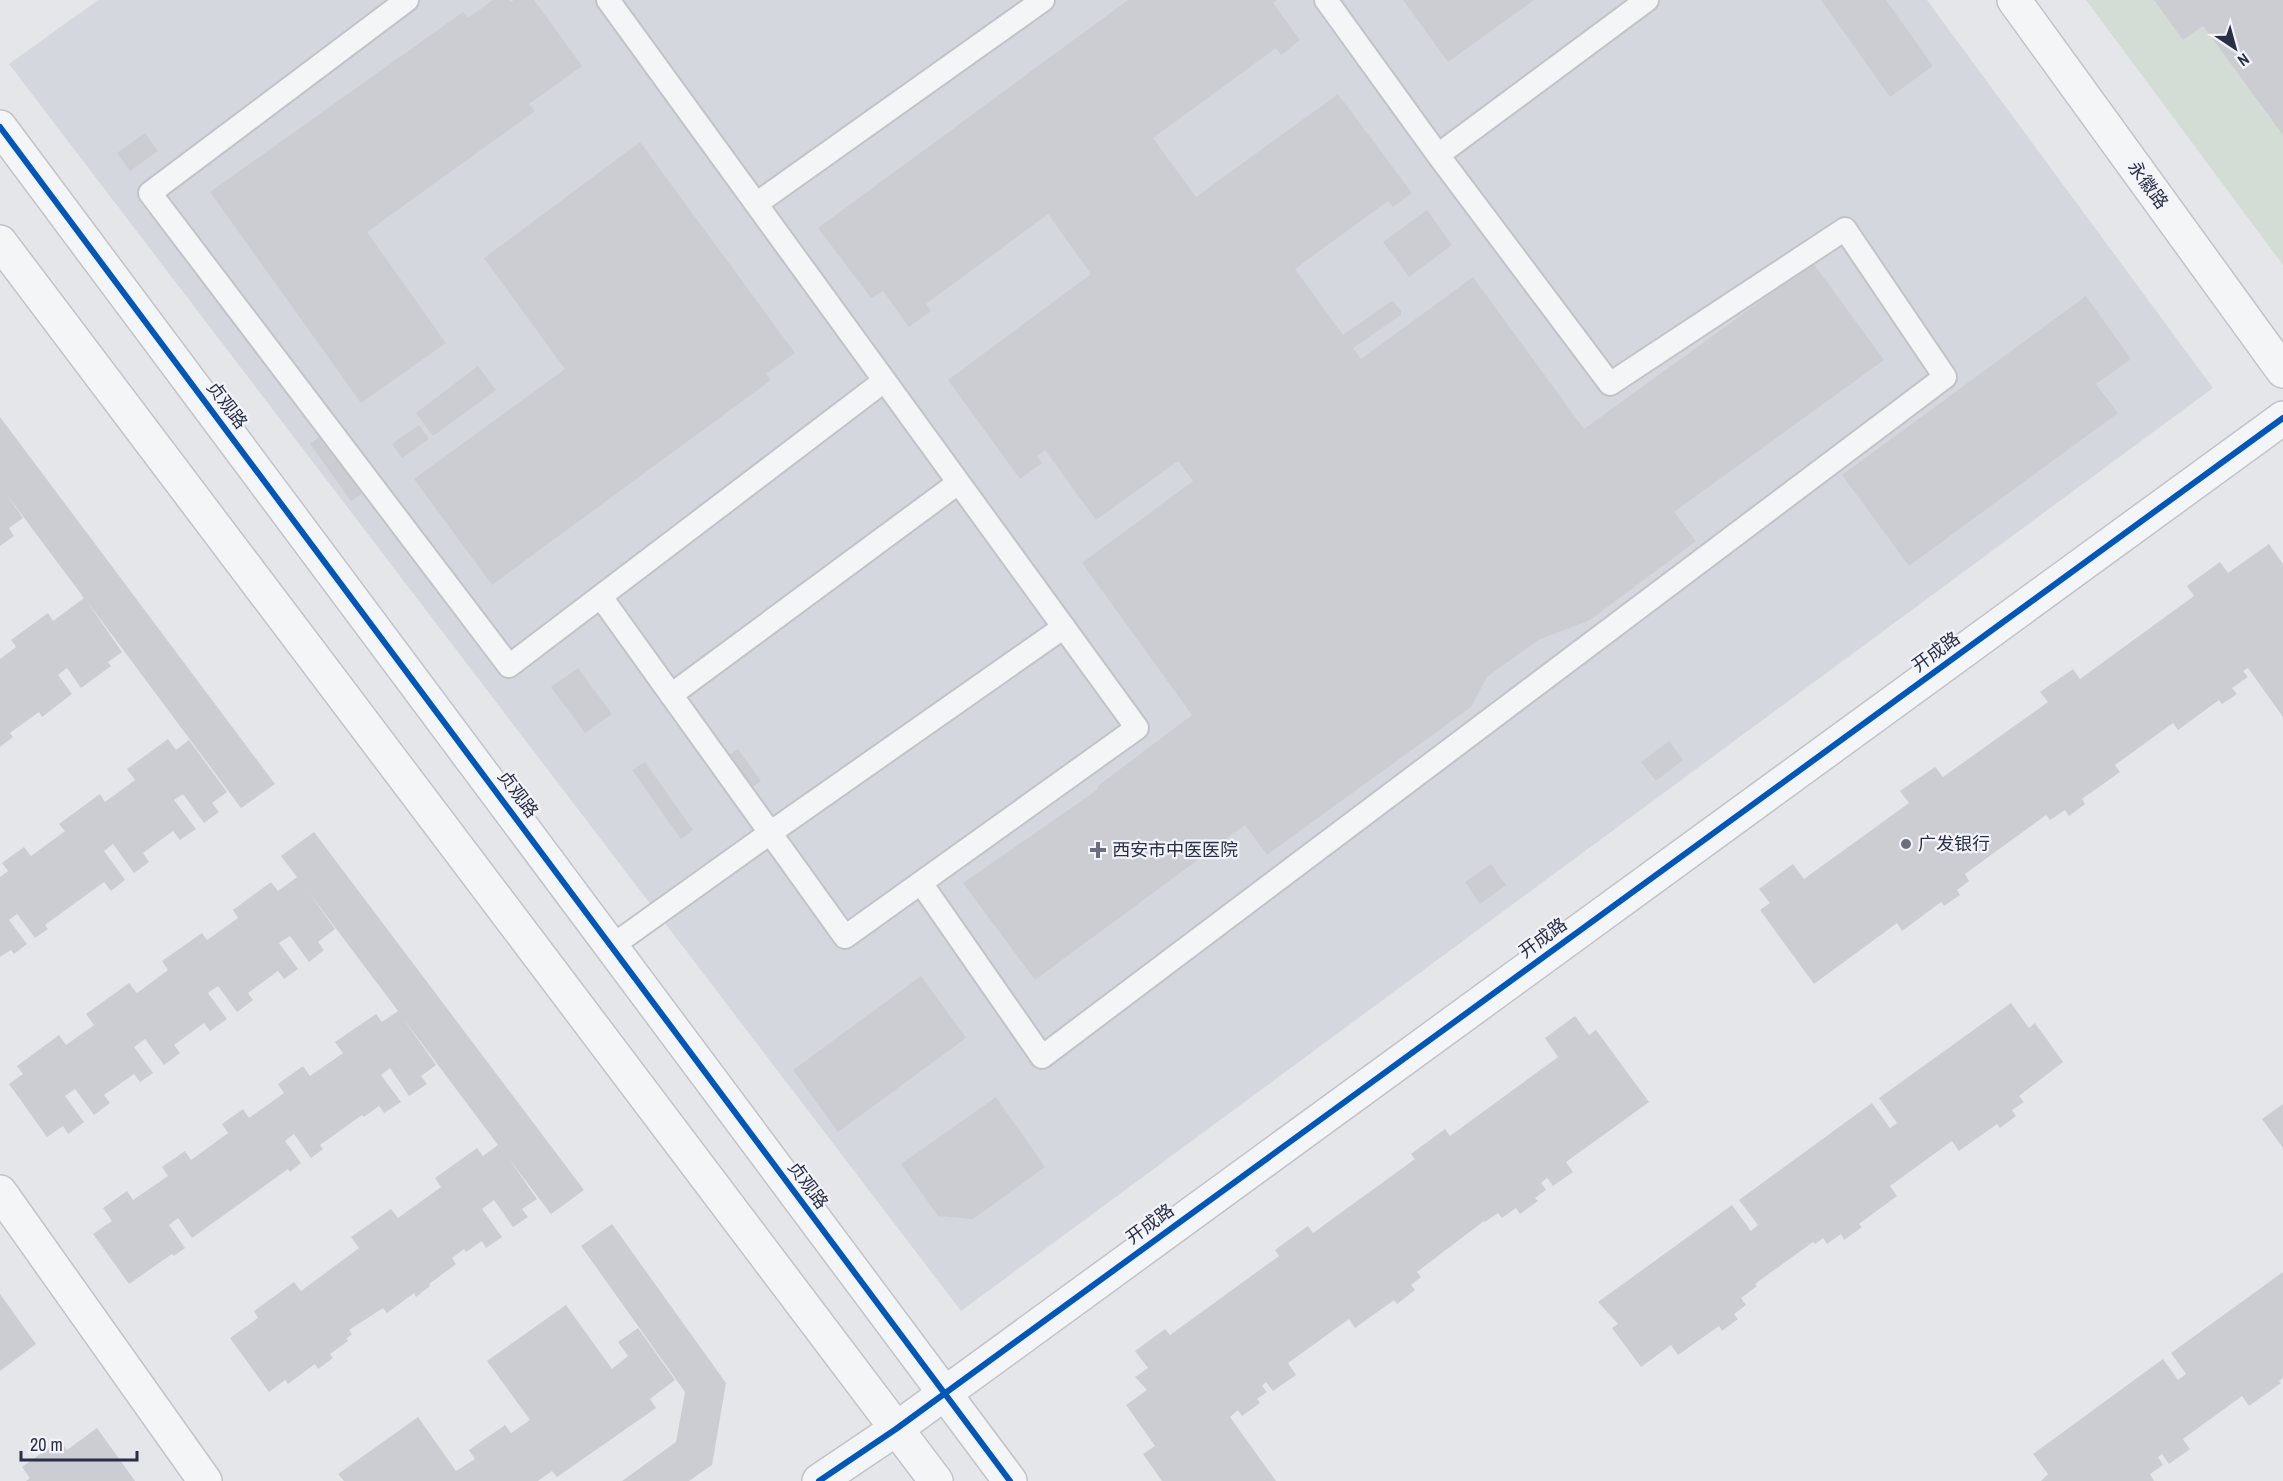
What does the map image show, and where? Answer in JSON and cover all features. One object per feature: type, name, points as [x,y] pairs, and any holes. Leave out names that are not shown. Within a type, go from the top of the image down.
[{"type":"street","name":"永徽路","points":[[2014,0],[2283,371]]},
{"type":"street","name":"贞观路","points":[[0,127],[1010,1481]]},
{"type":"street","points":[[0,242],[936,1481]]},
{"type":"street","name":"开成路","points":[[819,1481],[896,1430],[943,1393],[2283,418]]},
{"type":"street","points":[[0,1192],[205,1481]]},
{"type":"lane","points":[[407,0],[150,193],[509,666],[884,381]]},
{"type":"lane","points":[[601,597],[845,938],[1137,728],[608,0]]},
{"type":"lane","points":[[756,204],[1043,0]]},
{"type":"lane","points":[[921,883],[1042,1057],[1945,377],[1845,229],[1610,384],[1326,0]]},
{"type":"lane","points":[[1438,154],[1647,0]]},
{"type":"lane","points":[[671,695],[958,483]]},
{"type":"lane","points":[[612,946],[770,832],[1064,627]]},
{"type":"shaded area","name":"西安市中医医院","points":[[98,0],[1927,0],[2213,388],[961,1311],[9,64]]},
{"type":"shaded area","points":[[2086,0],[2283,0],[2283,265]]},
{"type":"building","points":[[493,0],[509,0],[510,2],[534,0],[582,66],[529,104],[535,111],[367,232],[446,343],[361,403],[210,192],[463,12],[468,18]]},
{"type":"building","points":[[1128,0],[1277,0],[1273,3],[1300,40],[1281,55],[1276,48],[1153,138],[1196,197],[1338,94],[1412,193],[1393,207],[1388,201],[1295,269],[1343,335],[1390,302],[1393,301],[1401,311],[1401,315],[1353,348],[1361,359],[1473,277],[1584,429],[1813,263],[1884,360],[1674,512],[1696,541],[1590,620],[1538,640],[1487,677],[1471,707],[1267,855],[1245,825],[1035,980],[963,883],[1097,790],[1099,785],[1192,715],[1082,563],[1193,481],[1178,461],[1096,520],[1045,450],[1037,456],[1042,463],[1020,479],[948,380],[1091,274],[1048,214],[926,304],[931,311],[909,327],[883,291],[871,298],[818,228]]},
{"type":"building","points":[[1403,0],[1534,0],[1448,62]]},
{"type":"building","points":[[1821,0],[1886,0],[1933,66],[1890,97]]},
{"type":"building","points":[[2154,0],[2283,0],[2283,135],[2203,26],[2183,40]]},
{"type":"building","points":[[145,133],[158,151],[130,171],[117,153]]},
{"type":"building","points":[[640,142],[795,353],[766,374],[771,380],[492,585],[414,479],[565,369],[484,258]]},
{"type":"building","points":[[1427,210],[1452,245],[1409,277],[1383,242]]},
{"type":"building","points":[[2086,296],[2131,359],[2096,384],[2118,413],[1909,566],[1842,475]]},
{"type":"building","points":[[478,366],[496,390],[433,436],[416,413]]},
{"type":"building","points":[[0,417],[275,784],[241,808],[86,600],[122,652],[108,662],[111,666],[81,688],[67,668],[58,675],[72,694],[42,717],[39,712],[10,733],[13,737],[0,747],[0,659],[16,647],[11,640],[48,613],[53,621],[84,598],[4,491],[23,518],[9,528],[14,536],[0,546]]},
{"type":"building","points":[[419,425],[429,439],[402,458],[392,444]]},
{"type":"building","points":[[330,429],[372,487],[351,501],[310,444]]},
{"type":"building","points":[[2269,544],[2283,564],[2283,717],[2248,668],[2243,671],[2248,677],[2232,688],[2237,694],[2222,704],[2219,700],[2178,730],[2173,723],[2115,765],[2120,772],[2082,799],[2085,804],[2069,816],[2065,810],[2050,820],[2046,815],[1965,874],[1969,881],[1957,890],[1960,895],[1944,906],[1941,902],[1902,931],[1897,923],[1814,984],[1760,910],[1770,903],[1759,889],[1793,864],[1804,879],[1909,803],[1900,791],[1935,767],[1943,777],[2048,702],[2040,692],[2073,669],[2080,679],[2194,596],[2187,586],[2220,562],[2228,573]]},
{"type":"building","points":[[578,668],[612,714],[585,733],[551,687]]},
{"type":"building","points":[[168,739],[176,750],[189,740],[227,792],[212,803],[219,812],[204,823],[183,794],[174,800],[196,829],[180,840],[173,831],[143,853],[149,862],[134,873],[113,844],[104,851],[125,880],[111,891],[104,882],[45,925],[48,929],[35,938],[17,914],[9,920],[27,944],[14,954],[11,950],[0,957],[0,877],[8,871],[2,863],[24,847],[31,856],[65,831],[59,824],[100,794],[105,802],[135,780],[127,769]]},
{"type":"building","points":[[1669,741],[1683,760],[1656,781],[1641,762]]},
{"type":"building","points":[[738,749],[761,781],[747,791],[725,758]]},
{"type":"building","points":[[645,762],[693,830],[681,839],[632,770]]},
{"type":"building","points":[[314,832],[584,1190],[551,1214],[509,1159],[537,1199],[522,1209],[528,1217],[513,1227],[494,1200],[482,1209],[502,1237],[486,1248],[482,1241],[466,1252],[464,1249],[452,1258],[456,1264],[416,1297],[414,1293],[387,1313],[383,1308],[349,1330],[352,1334],[346,1339],[348,1341],[330,1354],[333,1358],[318,1369],[315,1364],[288,1384],[285,1380],[269,1392],[230,1338],[258,1318],[254,1311],[294,1282],[301,1291],[359,1248],[351,1237],[391,1209],[398,1218],[441,1187],[435,1178],[477,1148],[483,1156],[498,1145],[402,1017],[436,1065],[421,1076],[427,1084],[409,1096],[390,1068],[381,1075],[401,1102],[384,1113],[379,1106],[364,1117],[362,1115],[320,1145],[323,1149],[311,1158],[294,1134],[285,1141],[301,1163],[290,1172],[288,1169],[192,1238],[178,1218],[169,1225],[185,1248],[174,1256],[172,1254],[129,1284],[93,1234],[112,1221],[103,1208],[127,1191],[133,1200],[168,1176],[162,1167],[185,1151],[191,1160],[228,1133],[222,1124],[243,1109],[249,1118],[284,1093],[278,1084],[303,1066],[310,1076],[343,1053],[335,1042],[376,1014],[382,1022],[398,1011],[307,890],[335,929],[318,942],[324,950],[309,962],[290,936],[279,943],[298,969],[284,979],[278,971],[248,993],[253,1000],[237,1012],[218,986],[208,993],[227,1019],[210,1031],[204,1023],[174,1045],[180,1053],[164,1065],[145,1039],[134,1047],[153,1073],[140,1082],[134,1074],[104,1095],[110,1103],[94,1115],[75,1089],[65,1096],[84,1122],[68,1134],[63,1126],[47,1137],[9,1084],[23,1074],[17,1066],[59,1035],[66,1045],[94,1025],[86,1014],[129,983],[137,993],[168,970],[162,961],[202,933],[207,940],[238,918],[233,910],[271,882],[278,891],[297,877],[281,856]]},
{"type":"building","points":[[1491,864],[1506,885],[1480,904],[1465,882]]},
{"type":"building","points":[[921,976],[966,1038],[838,1132],[793,1070]]},
{"type":"building","points":[[2011,1003],[2029,1028],[2035,1023],[2063,1062],[2019,1096],[2024,1102],[2012,1110],[2016,1116],[2000,1128],[1997,1124],[1959,1151],[1952,1141],[1890,1186],[1897,1196],[1859,1224],[1862,1227],[1844,1240],[1841,1234],[1827,1244],[1823,1238],[1815,1244],[1813,1242],[1755,1284],[1757,1286],[1741,1298],[1746,1305],[1734,1314],[1738,1319],[1722,1331],[1719,1326],[1678,1355],[1671,1345],[1641,1367],[1612,1328],[1618,1324],[1598,1302],[1732,1205],[1751,1231],[1758,1225],[1739,1200],[1872,1103],[1890,1128],[1897,1123],[1879,1098]]},
{"type":"building","points":[[1575,1016],[1589,1035],[1596,1030],[1649,1102],[1566,1162],[1573,1172],[1553,1186],[1547,1178],[1541,1183],[1546,1190],[1535,1198],[1538,1201],[1520,1214],[1516,1208],[1502,1218],[1498,1213],[1484,1221],[1417,1272],[1421,1277],[1411,1285],[1415,1290],[1397,1304],[1394,1300],[1355,1328],[1349,1319],[1288,1363],[1296,1375],[1273,1391],[1266,1382],[1262,1386],[1267,1392],[1257,1399],[1260,1403],[1242,1416],[1238,1410],[1230,1417],[1276,1481],[1162,1481],[1143,1454],[1155,1446],[1126,1405],[1147,1390],[1135,1377],[1148,1368],[1135,1351],[1165,1329],[1170,1335],[1279,1256],[1275,1250],[1308,1226],[1313,1233],[1415,1159],[1411,1154],[1445,1129],[1450,1136],[1558,1057],[1545,1038]]},
{"type":"building","points":[[996,1097],[1045,1167],[973,1219],[938,1216],[901,1164]]},
{"type":"building","points":[[2283,1104],[2283,1148],[2262,1119]]},
{"type":"building","points":[[612,1224],[726,1383],[712,1465],[689,1481],[622,1481],[676,1442],[685,1392],[581,1246]]},
{"type":"building","points":[[2283,1272],[2283,1378],[2279,1381],[2281,1383],[2249,1406],[2242,1396],[2183,1439],[2190,1449],[2169,1464],[2162,1454],[2158,1457],[2163,1465],[2150,1474],[2154,1481],[2041,1481],[2048,1474],[2033,1454],[2163,1359],[2178,1380],[2186,1374],[2171,1353]]},
{"type":"building","points":[[0,1294],[36,1344],[0,1371]]},
{"type":"building","points":[[566,1305],[612,1369],[628,1356],[618,1342],[638,1328],[675,1380],[650,1399],[656,1408],[557,1477],[552,1471],[538,1481],[344,1481],[338,1474],[418,1417],[456,1471],[475,1459],[469,1450],[505,1425],[511,1433],[530,1420],[487,1361]]},
{"type":"building","points":[[97,1428],[135,1481],[26,1481],[30,1478],[22,1467],[60,1440],[67,1450]]},
{"type":"cycle path","points":[[0,127],[1010,1481]]},
{"type":"cycle path","points":[[819,1481],[896,1429],[2283,418]]},
{"type":"place","name":"广发银行","points":[[1906,844]]},
{"type":"place","name":"西安市中医医院","points":[[1098,850]]}]
